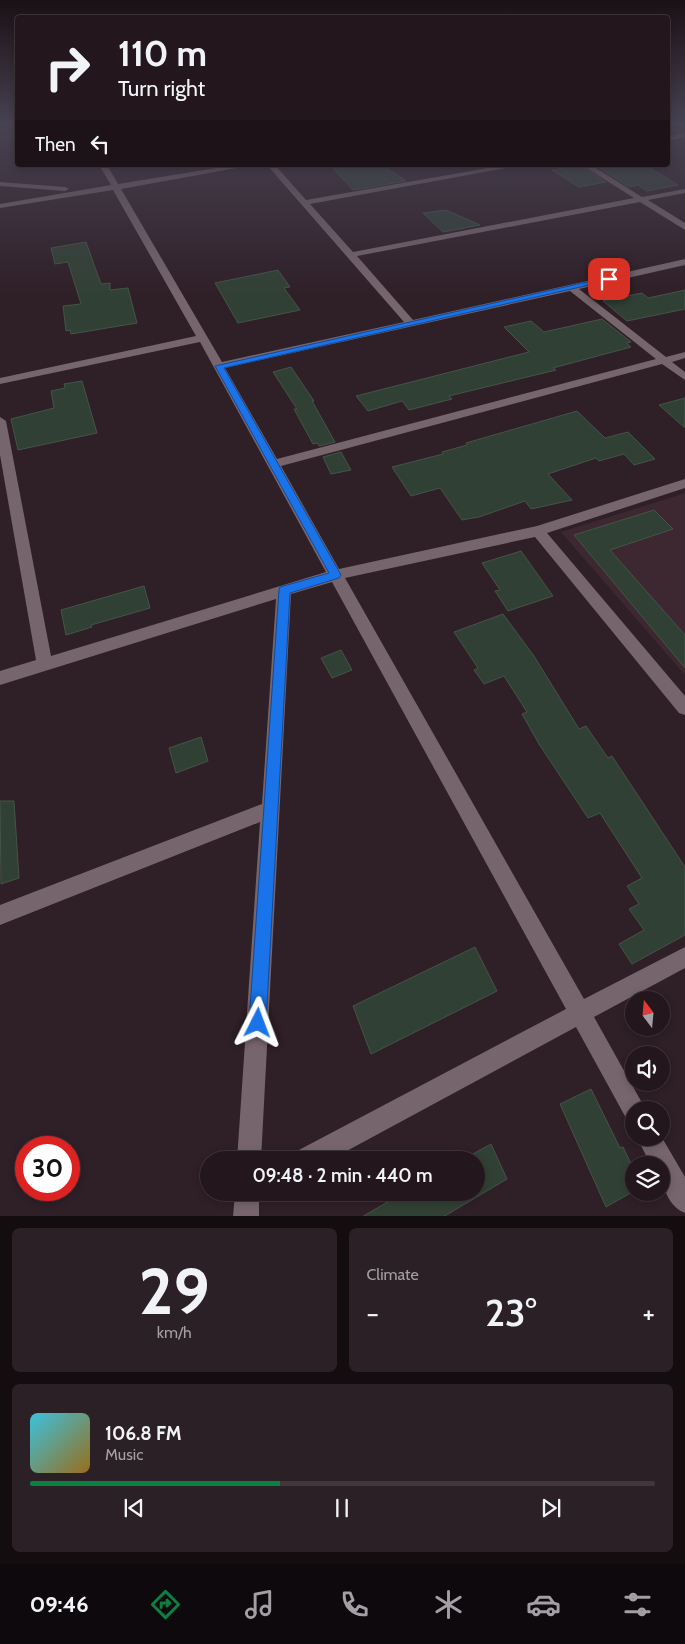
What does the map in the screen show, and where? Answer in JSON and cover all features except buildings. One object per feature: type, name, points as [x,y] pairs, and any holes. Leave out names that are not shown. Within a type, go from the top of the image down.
[{"type":"street","points":[[113,182],[219,366],[629,1101]]},
{"type":"street","points":[[0,206],[148,182]]},
{"type":"street","points":[[285,182],[411,323]]},
{"type":"street","points":[[303,203],[423,182]]},
{"type":"street","points":[[613,182],[685,227]]},
{"type":"street","points":[[0,184],[86,192]]},
{"type":"street","points":[[350,255],[685,191]]},
{"type":"street","points":[[219,366],[685,262]]},
{"type":"street","points":[[570,288],[685,377]]},
{"type":"street","points":[[0,381],[202,338]]},
{"type":"street","points":[[272,464],[685,355]]},
{"type":"street","points":[[0,420],[7,498],[45,664]]},
{"type":"street","points":[[0,678],[335,575],[538,531],[685,483]]},
{"type":"street","points":[[538,531],[685,708]]},
{"type":"street","points":[[250,1151],[284,590]]},
{"type":"street","points":[[0,915],[271,808]]},
{"type":"street","points":[[323,1151],[685,957]]},
{"type":"street","points":[[654,1146],[685,1201]]},
{"type":"street","points":[[246,1216],[247,1201]]},
{"type":"shaded area","points":[[685,493],[685,675],[561,532]]},
{"type":"route","points":[[258,1023],[284,590],[335,575],[219,366],[609,279]]}]
